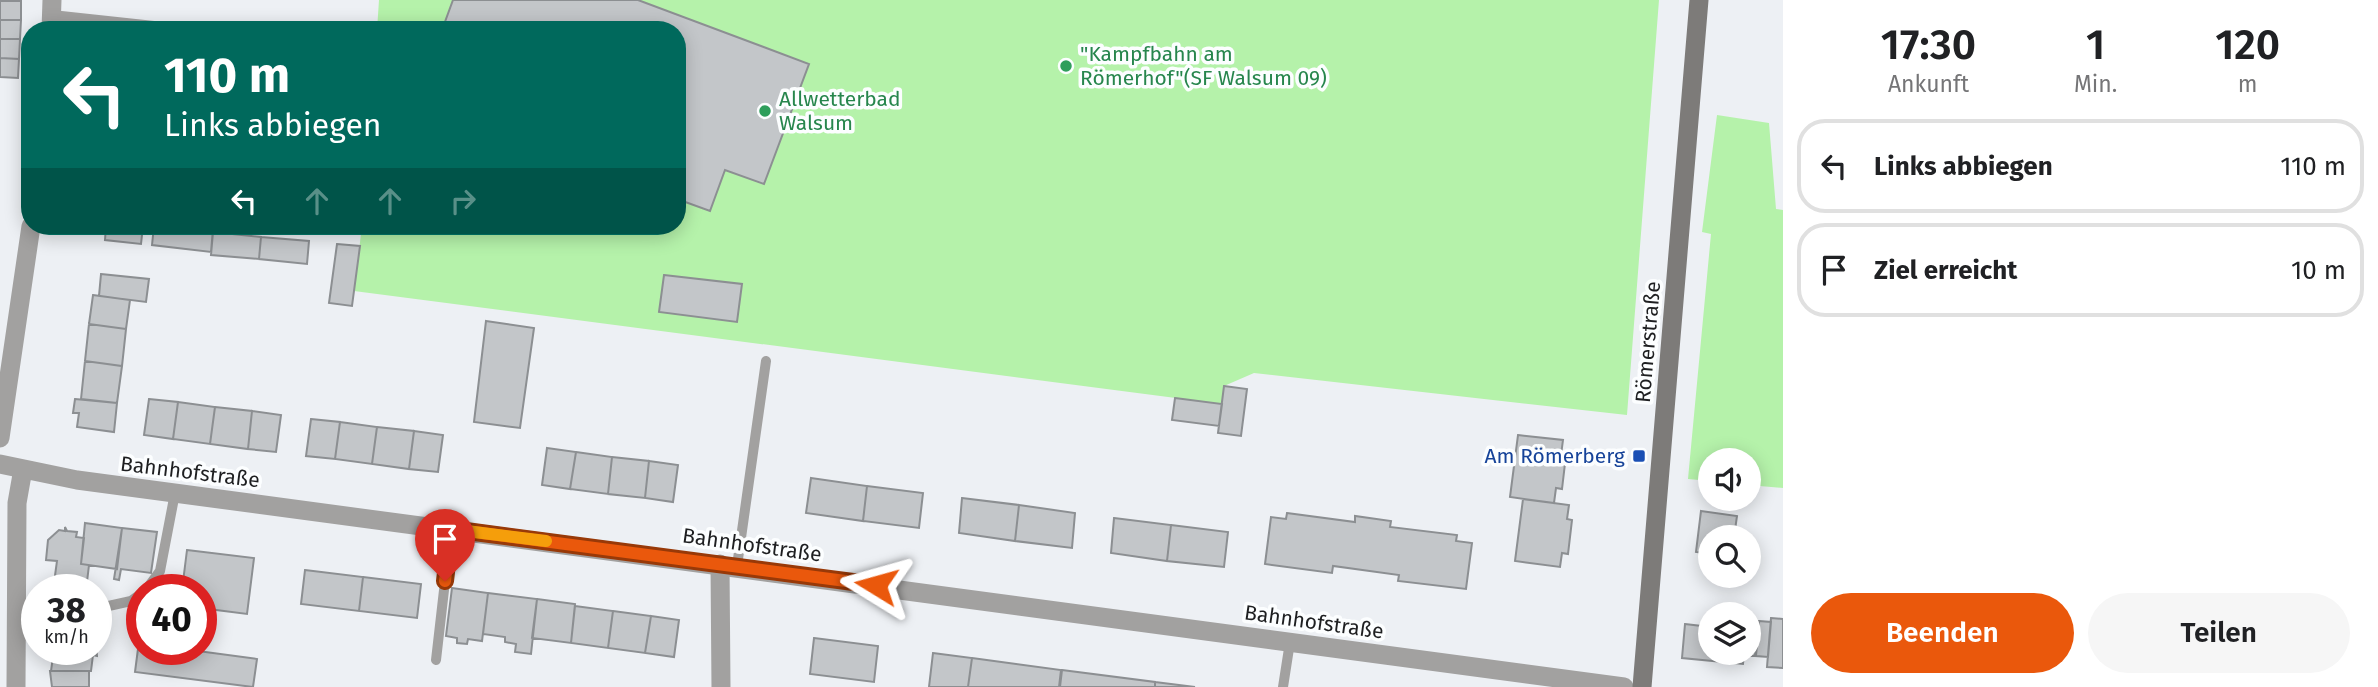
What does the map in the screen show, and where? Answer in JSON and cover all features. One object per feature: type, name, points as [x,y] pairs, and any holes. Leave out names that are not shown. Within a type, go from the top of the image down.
[{"type":"main road","name":"Römerstraße","points":[[1642,687],[1699,0]]},
{"type":"street","points":[[0,439],[30,235]]},
{"type":"street","name":"Bahnhofstraße","points":[[0,464],[175,493],[729,565],[1624,687]]},
{"type":"street","points":[[16,687],[17,503],[23,469]]},
{"type":"street","points":[[721,687],[729,565]]},
{"type":"lane","points":[[52,15],[108,21]]},
{"type":"lane","points":[[729,565],[766,361]]},
{"type":"lane","points":[[158,574],[175,493]]},
{"type":"lane","points":[[436,660],[451,529]]},
{"type":"lane","points":[[1283,687],[1290,642]]},
{"type":"green space","points":[[379,0],[1659,0],[1627,415],[1254,373],[1224,386],[1222,404],[354,291],[361,235],[686,235],[686,21],[378,21]]},
{"type":"green space","points":[[1717,115],[1769,123],[1776,209],[1783,210],[1783,488],[1761,486],[1761,448],[1698,448],[1698,480],[1688,479],[1711,234],[1702,232]]},
{"type":"building","points":[[453,0],[638,0],[809,64],[764,184],[725,170],[710,211],[686,202],[686,21],[445,21]]},
{"type":"building","points":[[0,1],[21,1],[21,20],[0,20]]},
{"type":"building","points":[[0,20],[21,20],[20,39],[0,39]]},
{"type":"building","points":[[0,39],[20,39],[19,59],[0,58]]},
{"type":"building","points":[[0,58],[19,59],[18,78],[0,77]]},
{"type":"building","points":[[105,235],[142,235],[141,244],[105,240]]},
{"type":"building","points":[[153,235],[212,235],[211,252],[152,245]]},
{"type":"building","points":[[213,235],[261,237],[259,259],[211,255]]},
{"type":"building","points":[[261,237],[309,241],[307,264],[259,259]]},
{"type":"building","points":[[337,244],[360,246],[352,306],[329,303]]},
{"type":"building","points":[[101,274],[149,279],[146,302],[99,296]]},
{"type":"building","points":[[664,275],[742,284],[737,322],[659,312]]},
{"type":"building","points":[[93,295],[130,300],[126,329],[89,324]]},
{"type":"building","points":[[486,321],[534,328],[520,428],[474,422]]},
{"type":"building","points":[[89,324],[126,329],[122,366],[85,361]]},
{"type":"building","points":[[85,361],[122,366],[117,403],[81,399]]},
{"type":"building","points":[[1224,386],[1247,389],[1241,436],[1218,433]]},
{"type":"building","points":[[1175,398],[1222,404],[1219,426],[1172,420]]},
{"type":"building","points":[[75,399],[117,403],[114,432],[77,427],[79,413],[73,413]]},
{"type":"building","points":[[149,399],[178,402],[173,439],[144,435]]},
{"type":"building","points":[[178,402],[215,407],[210,444],[173,439]]},
{"type":"building","points":[[215,407],[252,411],[248,449],[210,444]]},
{"type":"building","points":[[252,411],[281,415],[276,452],[248,449]]},
{"type":"building","points":[[311,419],[340,422],[335,459],[306,456]]},
{"type":"building","points":[[340,422],[377,427],[372,464],[335,459]]},
{"type":"building","points":[[377,427],[414,431],[409,469],[372,464]]},
{"type":"building","points":[[414,431],[443,435],[438,472],[409,469]]},
{"type":"building","points":[[1518,435],[1563,440],[1561,455],[1566,455],[1562,489],[1556,488],[1554,503],[1510,497]]},
{"type":"building","points":[[547,448],[576,452],[570,489],[542,485]]},
{"type":"building","points":[[576,452],[612,457],[608,494],[570,489]]},
{"type":"building","points":[[612,457],[649,461],[645,498],[608,494]]},
{"type":"building","points":[[649,461],[678,465],[673,502],[645,498]]},
{"type":"building","points":[[811,478],[867,486],[863,521],[806,513]]},
{"type":"building","points":[[867,486],[923,493],[919,528],[863,521]]},
{"type":"building","points":[[962,498],[1019,505],[1015,541],[959,533]]},
{"type":"building","points":[[1523,499],[1569,505],[1567,519],[1572,520],[1568,554],[1562,553],[1560,567],[1515,561]]},
{"type":"building","points":[[1019,505],[1075,513],[1072,548],[1015,541]]},
{"type":"building","points":[[1701,511],[1737,516],[1736,525],[1699,525]]},
{"type":"building","points":[[1287,513],[1355,522],[1355,516],[1391,521],[1390,527],[1457,535],[1456,541],[1472,543],[1466,589],[1398,581],[1399,575],[1333,566],[1332,573],[1265,564],[1271,517],[1286,519]]},
{"type":"building","points":[[1114,518],[1171,525],[1167,561],[1111,553]]},
{"type":"building","points":[[85,523],[122,528],[117,569],[81,564]]},
{"type":"building","points":[[1171,525],[1228,532],[1224,567],[1167,561]]},
{"type":"building","points":[[65,527],[67,531],[77,532],[76,537],[84,538],[81,564],[89,565],[88,574],[55,574],[57,561],[46,560],[48,540],[59,530],[65,531]]},
{"type":"building","points":[[122,528],[157,532],[151,573],[121,569],[119,580],[114,579]]},
{"type":"building","points":[[187,550],[254,558],[247,614],[217,610],[217,574],[184,574]]},
{"type":"building","points":[[305,570],[363,577],[359,611],[301,604]]},
{"type":"building","points":[[363,577],[421,584],[417,618],[359,611]]},
{"type":"building","points":[[452,588],[488,593],[482,641],[468,639],[467,644],[457,643],[457,638],[446,636]]},
{"type":"building","points":[[488,593],[537,599],[531,654],[515,652],[516,644],[505,642],[505,637],[483,634]]},
{"type":"building","points":[[537,599],[575,604],[571,643],[532,638]]},
{"type":"building","points":[[575,606],[613,611],[608,648],[571,643]]},
{"type":"building","points":[[613,611],[651,616],[645,653],[608,648]]},
{"type":"building","points":[[651,616],[679,620],[674,657],[645,653]]},
{"type":"building","points":[[1771,618],[1783,619],[1783,668],[1767,667]]},
{"type":"building","points":[[1761,621],[1771,622],[1768,657],[1761,656]]},
{"type":"building","points":[[1685,624],[1698,626],[1698,660],[1682,658]]},
{"type":"building","points":[[814,638],[878,646],[874,682],[810,674]]},
{"type":"building","points":[[933,653],[972,658],[968,687],[929,687]]},
{"type":"building","points":[[217,654],[257,659],[253,687],[135,672],[136,665],[217,665]]},
{"type":"building","points":[[972,658],[1061,670],[1059,687],[968,687]]},
{"type":"building","points":[[52,665],[92,665],[91,671],[51,671]]},
{"type":"building","points":[[1062,670],[1155,682],[1155,687],[1060,687]]},
{"type":"building","points":[[50,671],[89,671],[89,687],[52,687]]},
{"type":"building","points":[[1155,682],[1195,687],[1155,687]]},
{"type":"slow traffic","points":[[451,529],[546,541]]},
{"type":"place","name":"\"Kampfbahn am Römerhof\"(SF Walsum 09)","points":[[1066,66]]},
{"type":"place","name":"Allwetterbad Walsum","points":[[765,111]]},
{"type":"place","name":"Am Römerberg","points":[[1639,456]]},
{"type":"route","points":[[445,581],[451,529],[876,585]]}]
